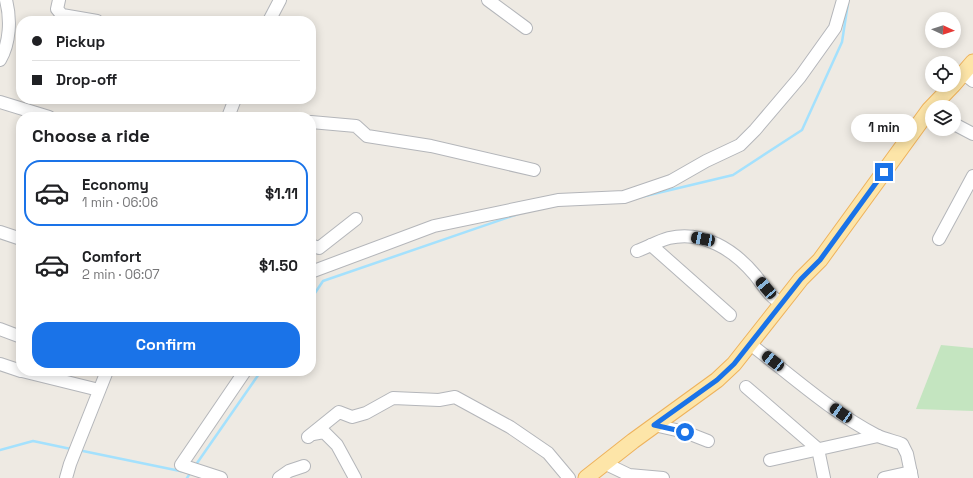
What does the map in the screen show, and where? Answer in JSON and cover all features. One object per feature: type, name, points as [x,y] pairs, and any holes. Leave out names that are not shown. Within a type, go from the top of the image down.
[{"type":"main road","points":[[941,100],[963,77]]},
{"type":"main road","points":[[586,478],[654,425],[717,380],[734,364],[801,279],[820,260],[925,118]]},
{"type":"street","points":[[0,60],[6,50],[8,8],[6,0]]},
{"type":"street","points":[[59,0],[57,9],[62,15],[68,16]]},
{"type":"street","points":[[272,16],[280,0]]},
{"type":"street","points":[[488,0],[526,28]]},
{"type":"street","points":[[316,270],[434,226],[558,200],[624,197],[672,181],[740,145],[755,130],[800,77],[835,28],[843,0]]},
{"type":"street","points":[[0,102],[33,112]]},
{"type":"street","points":[[316,122],[356,126],[367,136],[431,146],[534,170]]},
{"type":"street","points":[[961,128],[973,134]]},
{"type":"street","points":[[939,239],[973,176]]},
{"type":"street","points":[[316,247],[319,248],[356,219]]},
{"type":"street","points":[[0,232],[16,238]]},
{"type":"street","points":[[638,251],[668,238],[681,236],[713,241],[740,260],[753,272],[771,296],[782,303]]},
{"type":"street","points":[[651,245],[730,315]]},
{"type":"street","points":[[0,329],[16,335]]},
{"type":"street","points":[[750,344],[829,406],[878,436],[902,444],[907,454],[911,475],[884,478]]},
{"type":"street","points":[[0,364],[16,369]]},
{"type":"street","points":[[42,376],[99,390]]},
{"type":"street","points":[[66,478],[105,376]]},
{"type":"street","points":[[221,478],[181,465],[242,376]]},
{"type":"street","points":[[746,387],[818,449],[824,478]]},
{"type":"street","points":[[355,478],[333,439],[324,432],[311,436],[339,412],[352,417],[366,413],[393,398],[439,400],[455,397],[510,427],[548,453],[569,478]]},
{"type":"street","points":[[654,425],[685,432],[708,441]]},
{"type":"street","points":[[770,460],[878,436]]},
{"type":"street","points":[[604,464],[629,475],[663,478]]},
{"type":"street","points":[[278,478],[304,466]]},
{"type":"green space","points":[[941,345],[973,348],[973,411],[916,409]]},
{"type":"waterway","points":[[641,197],[733,175],[802,130],[842,42],[848,3]]},
{"type":"waterway","points":[[316,292],[323,281],[518,214]]},
{"type":"waterway","points":[[195,466],[258,376]]},
{"type":"waterway","points":[[0,450],[33,441],[71,449]]},
{"type":"waterway","points":[[78,450],[185,472]]},
{"type":"waterway","points":[[187,478],[191,472]]},
{"type":"route","points":[[685,432],[654,425],[717,380],[734,364],[801,279],[820,260],[884,172]]}]
